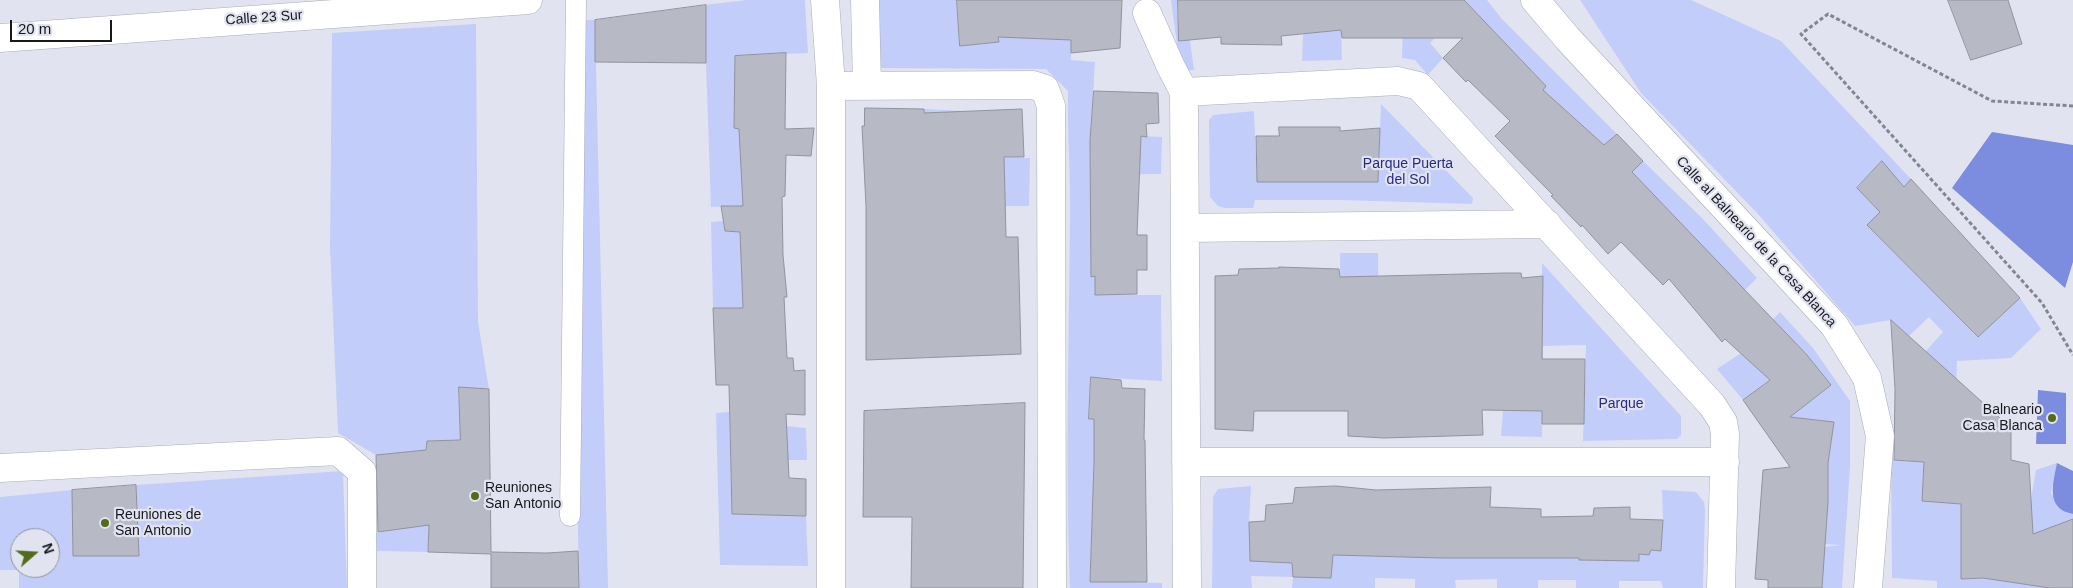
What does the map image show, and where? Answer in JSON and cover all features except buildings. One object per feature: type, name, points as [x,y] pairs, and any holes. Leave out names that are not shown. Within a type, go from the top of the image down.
[{"type":"street","name":"Calle 23 Sur","points":[[0,38],[528,0]]},
{"type":"street","points":[[825,0],[832,86],[831,588]]},
{"type":"street","points":[[865,0],[867,86]]},
{"type":"street","name":"Calle al Balneario de la Casa Blanca","points":[[1535,0],[1568,39],[1834,325],[1867,378],[1880,436],[1868,588]]},
{"type":"street","points":[[1560,0],[1568,39]]},
{"type":"street","points":[[1147,13],[1170,67],[1184,92],[1187,588]]},
{"type":"street","points":[[1184,92],[1398,81],[1419,86],[1712,405],[1723,422],[1725,462],[1721,588]]},
{"type":"street","points":[[832,86],[1033,85],[1045,90],[1051,106],[1052,588]]},
{"type":"street","points":[[1184,228],[1547,224]]},
{"type":"street","points":[[0,468],[338,451],[362,472],[362,588]]},
{"type":"street","points":[[1186,462],[1725,462]]},
{"type":"lane","points":[[570,516],[576,0]]},
{"type":"path","points":[[2073,106],[1992,101],[1828,14],[1801,34],[2042,303],[2073,355]]},
{"type":"green space","points":[[747,0],[805,0],[808,53],[742,56],[742,105],[746,130],[744,206],[711,207],[704,5]]},
{"type":"green space","points":[[879,0],[957,0],[960,46],[999,42],[994,0],[1040,0],[1045,39],[1071,40],[1071,60],[1095,62],[1091,134],[1162,137],[1161,174],[1091,175],[1091,277],[1095,276],[1095,295],[1161,295],[1162,381],[1091,377],[1089,419],[1094,419],[1090,581],[1162,583],[1162,588],[1070,588],[1068,450],[1070,204],[1068,91],[1046,69],[877,68]]},
{"type":"green space","points":[[1171,0],[1178,0],[1178,22],[1190,21],[1190,40],[1194,70],[1186,70],[1179,59]]},
{"type":"green space","points":[[1340,0],[1342,60],[1302,61],[1303,34]]},
{"type":"green space","points":[[1464,0],[1487,0],[1502,19],[1617,134],[1604,145],[1543,90],[1545,85]]},
{"type":"green space","points":[[1580,0],[1691,0],[1781,41],[1911,179],[1904,187],[1882,162],[1857,187],[1880,212],[1867,225],[1977,337],[2020,298],[2041,329],[2011,358],[1957,361],[1956,386],[1941,455],[1924,462],[1925,352],[1943,332],[1929,317],[1909,336],[1891,320],[1855,326],[1757,213],[1641,93]]},
{"type":"green space","points":[[577,20],[595,20],[608,588],[579,588],[574,318]]},
{"type":"green space","points":[[476,24],[478,322],[489,389],[459,387],[460,440],[427,441],[425,460],[460,531],[428,533],[428,552],[377,551],[376,533],[401,529],[406,452],[376,455],[338,433],[330,247],[332,33]]},
{"type":"green space","points":[[1403,25],[1443,30],[1430,43],[1443,58],[1428,75],[1415,60],[1402,58]]},
{"type":"green space","name":"Parque Puerta del Sol","points":[[1381,104],[1473,198],[1472,204],[1340,200],[1255,200],[1253,208],[1224,208],[1218,206],[1210,197],[1209,120],[1213,115],[1254,111],[1257,182],[1378,182]]},
{"type":"green space","points":[[924,109],[962,111],[964,157],[1030,158],[1029,206],[943,207],[925,156]]},
{"type":"green space","points":[[1643,161],[1702,218],[1757,278],[1744,291],[1661,202],[1631,174]]},
{"type":"green space","points":[[724,221],[725,231],[745,232],[746,256],[741,257],[743,308],[713,308],[711,222]]},
{"type":"green space","name":"Parque","points":[[1340,253],[1378,253],[1379,324],[1502,347],[1542,345],[1542,263],[1681,416],[1681,435],[1677,439],[1583,441],[1586,345],[1543,346],[1542,437],[1501,436],[1503,411],[1502,364],[1379,345],[1215,366],[1216,344],[1341,324]]},
{"type":"green space","points":[[1780,312],[1813,348],[1850,401],[1850,466],[1842,588],[1822,588],[1824,547],[1840,545],[1824,544],[1828,463],[1834,422],[1790,417],[1830,385],[1805,352],[1743,400],[1717,369],[1741,353]]},
{"type":"green space","points":[[729,412],[732,514],[806,516],[808,566],[720,565],[716,413]]},
{"type":"green space","points":[[786,426],[806,428],[807,460],[771,460]]},
{"type":"green space","points":[[1891,460],[1924,462],[1922,500],[1961,504],[1962,579],[1983,578],[2029,510],[2036,470],[2057,463],[2051,493],[2067,513],[2073,514],[2073,588],[1937,588],[1937,581],[1892,578]]},
{"type":"green space","points":[[343,471],[347,588],[19,588],[19,578],[60,578],[60,528],[10,528],[10,570],[0,570],[0,497],[72,490],[73,556],[139,556],[136,485]]},
{"type":"green space","points":[[1251,486],[1249,522],[1250,560],[1292,563],[1293,577],[1251,576],[1252,588],[1212,588],[1213,497],[1218,489]]},
{"type":"green space","points":[[1662,490],[1696,492],[1704,502],[1703,588],[1663,588],[1661,581],[1619,581],[1619,588],[1576,588],[1576,580],[1538,580],[1538,588],[1497,588],[1497,579],[1455,580],[1456,588],[1415,588],[1415,579],[1375,578],[1375,588],[1292,588],[1293,577],[1331,578],[1333,547],[1374,556],[1557,558],[1558,554],[1580,548],[1579,560],[1639,561],[1639,554],[1649,555],[1651,550],[1661,550]]},
{"type":"water","points":[[1992,132],[2073,145],[2073,262],[2065,288],[1952,188]]},
{"type":"water","name":"Balneario Casa Blanca","points":[[2038,390],[2066,393],[2066,444],[2036,444]]},
{"type":"water","name":"Balneario Casa Blanca","points":[[2057,463],[2073,471],[2073,514],[2058,507],[2055,501],[2053,487]]},
{"type":"place","name":"Balneario Casa Blanca","points":[[2052,418]]},
{"type":"place","name":"Reuniones San Antonio","points":[[475,496]]},
{"type":"place","name":"Reuniones de San Antonio","points":[[105,523]]}]
